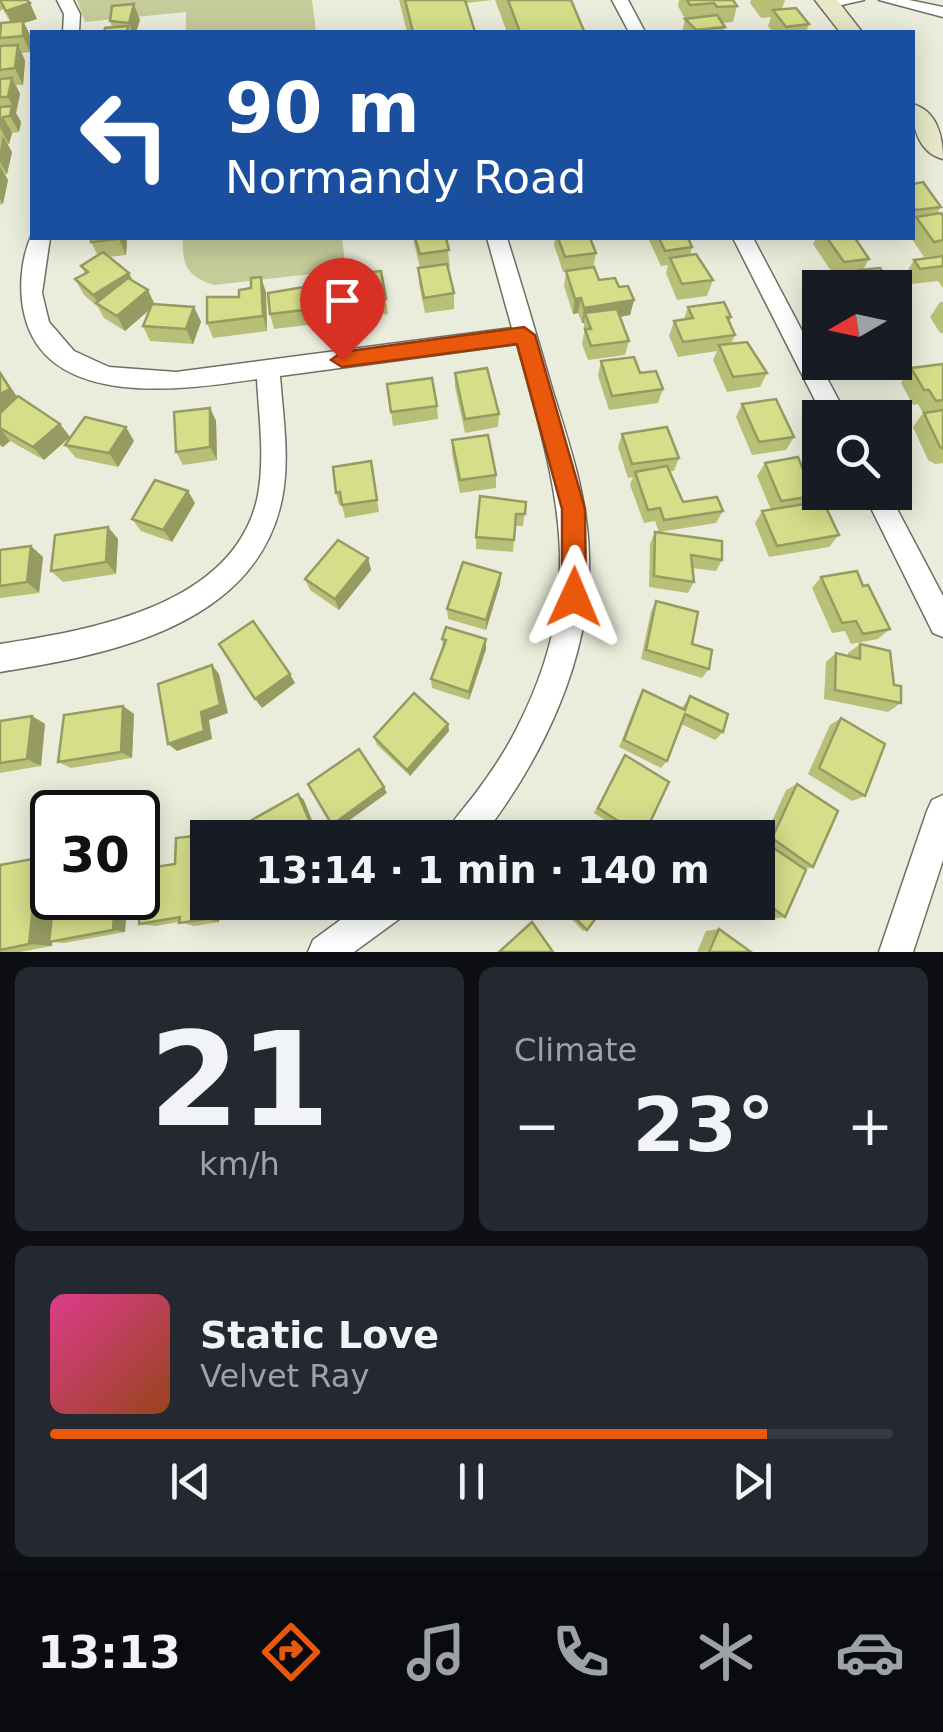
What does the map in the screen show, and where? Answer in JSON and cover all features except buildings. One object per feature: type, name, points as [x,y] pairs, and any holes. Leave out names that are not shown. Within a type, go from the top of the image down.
[{"type":"main road","points":[[827,2],[849,30]]},
{"type":"main road","points":[[915,116],[943,151]]},
{"type":"street","points":[[65,0],[72,14],[71,30]]},
{"type":"street","points":[[620,0],[636,30]]},
{"type":"street","points":[[827,2],[856,0]]},
{"type":"street","points":[[888,0],[943,12]]},
{"type":"street","points":[[40,240],[32,304],[38,325],[50,343],[76,364],[112,377],[143,382],[524,335]]},
{"type":"street","points":[[475,820],[498,791],[545,705],[565,644],[576,586],[568,479],[498,240]]},
{"type":"street","points":[[744,240],[827,400]]},
{"type":"street","points":[[0,658],[136,632],[175,615],[218,582],[244,554],[269,504],[274,464],[268,369]]},
{"type":"street","points":[[884,510],[943,624]]},
{"type":"street","points":[[896,952],[943,811]]},
{"type":"street","points":[[324,952],[369,920]]},
{"type":"green space","points":[[77,0],[312,0],[316,30],[186,30],[186,12],[85,22]]},
{"type":"green space","points":[[183,240],[342,240],[346,270],[214,285],[197,278],[183,255]]},
{"type":"route","points":[[342,360],[524,335],[568,479],[576,563],[574,597]]}]
